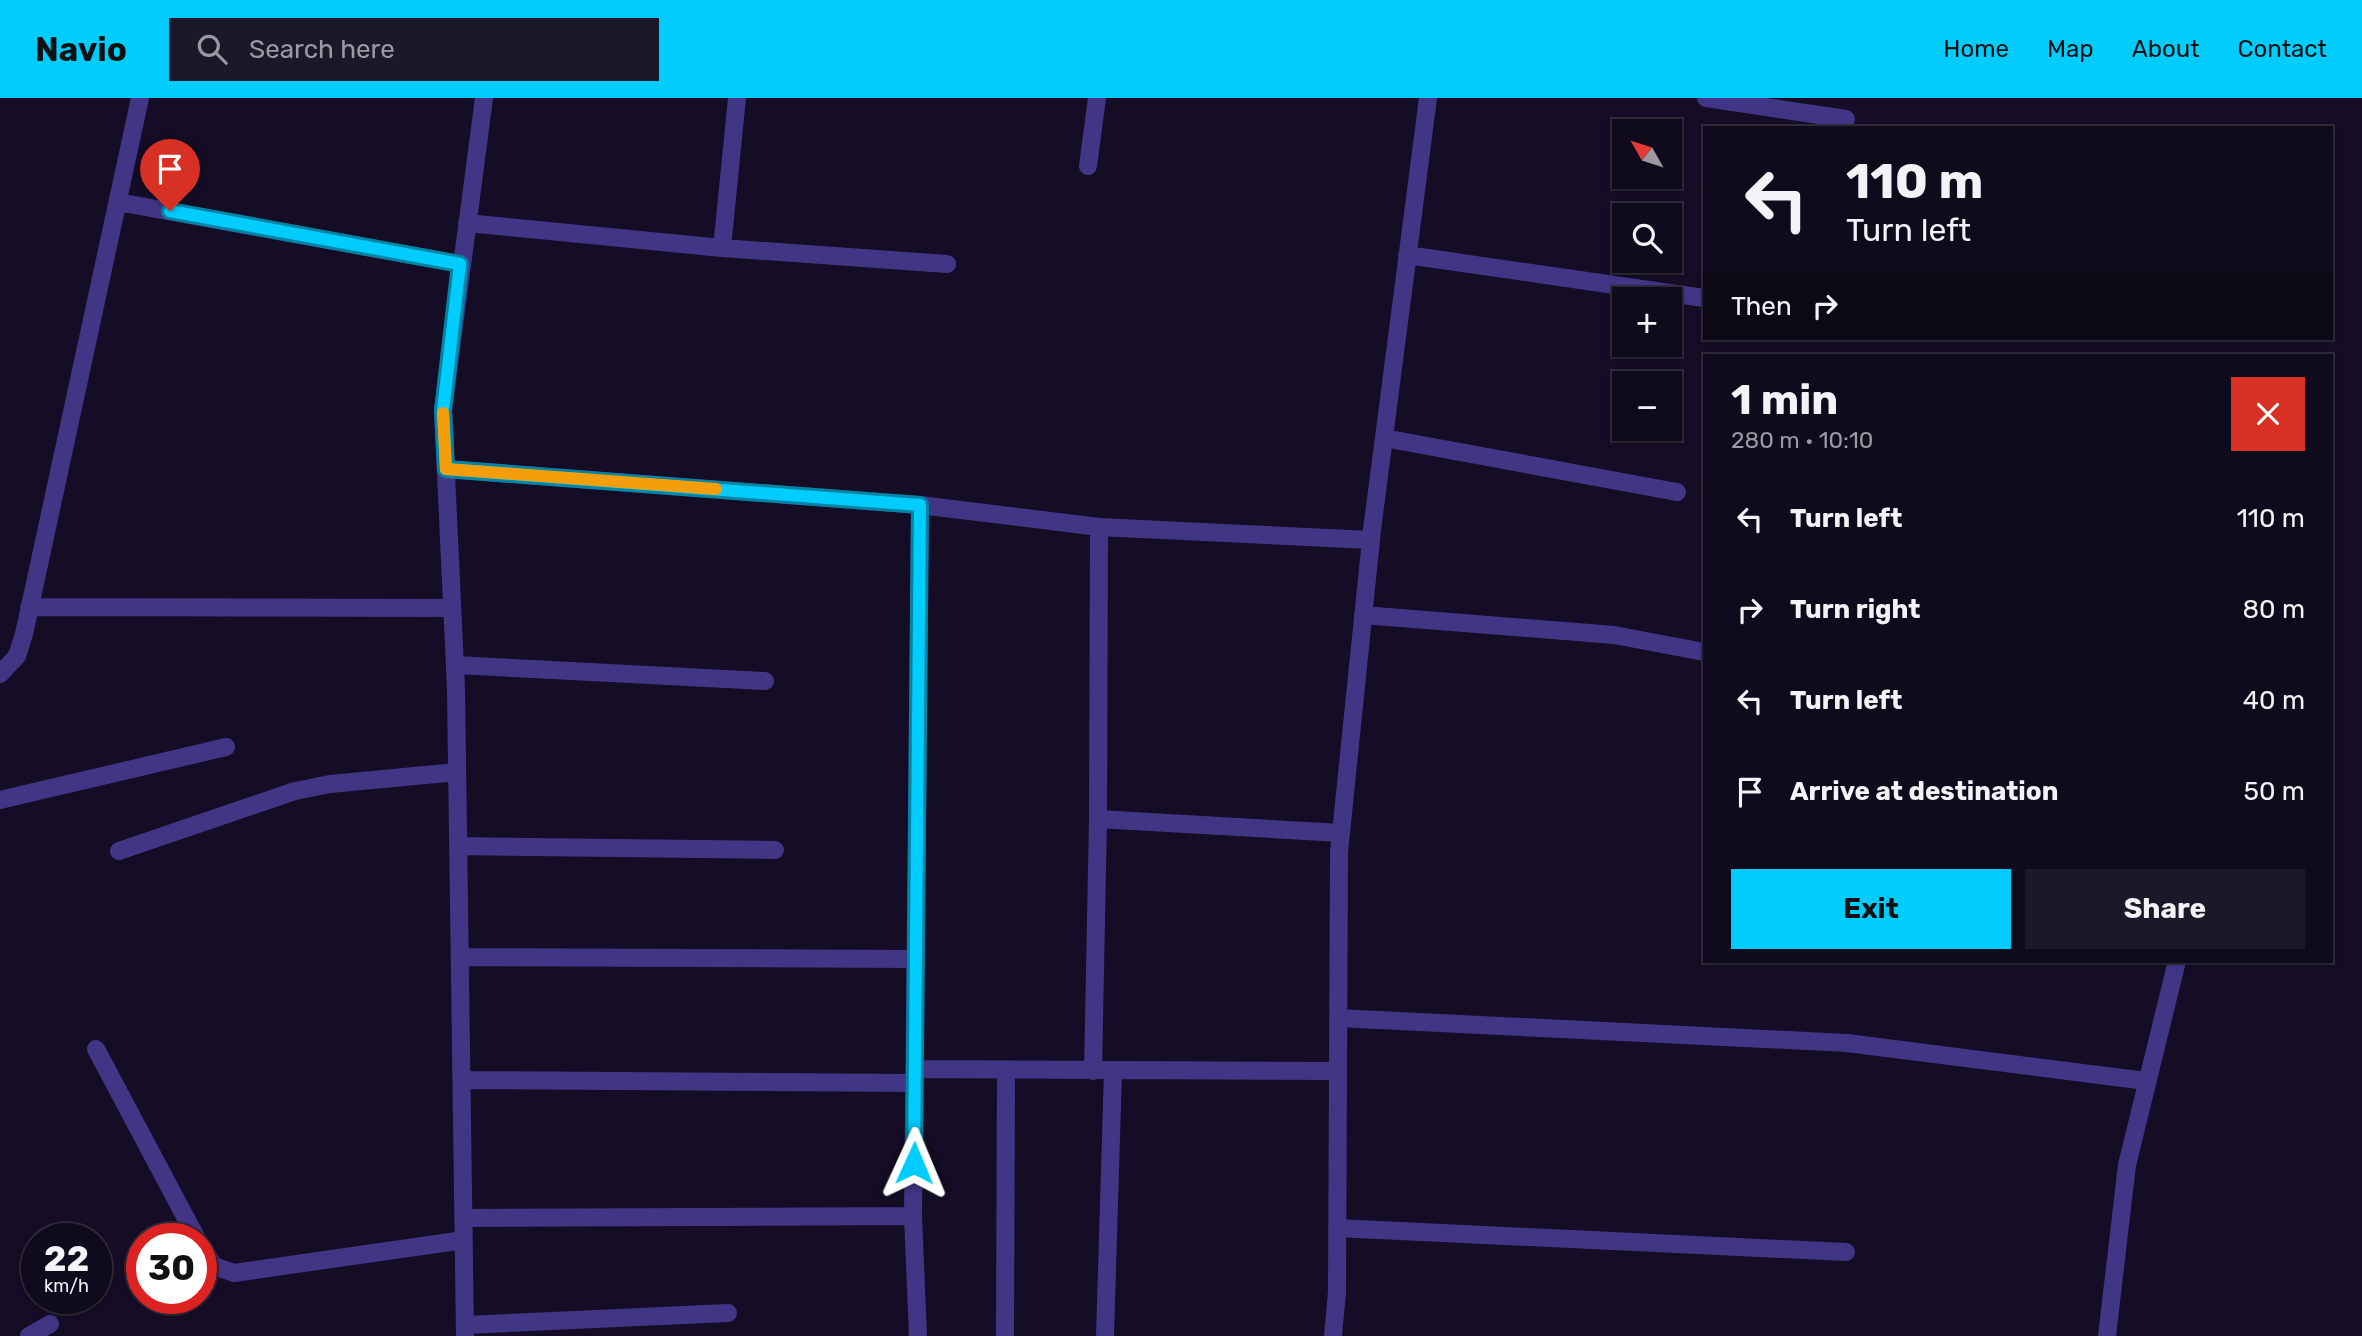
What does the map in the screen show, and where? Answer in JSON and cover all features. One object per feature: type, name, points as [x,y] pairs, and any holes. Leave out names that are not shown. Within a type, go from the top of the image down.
[{"type":"street","points":[[0,674],[17,656],[29,607],[140,98]]},
{"type":"street","points":[[484,98],[460,264],[443,410],[455,665],[466,1330],[728,1313]]},
{"type":"street","points":[[722,248],[737,98]]},
{"type":"street","points":[[1088,166],[1097,98]]},
{"type":"street","points":[[1333,1336],[1337,1293],[1341,833],[1371,540],[1428,98]]},
{"type":"street","points":[[1706,98],[1782,104],[1846,118]]},
{"type":"street","points":[[118,202],[460,264]]},
{"type":"street","points":[[467,223],[722,248],[947,264]]},
{"type":"street","points":[[1407,255],[1703,299]]},
{"type":"street","points":[[1384,438],[1677,492]]},
{"type":"street","points":[[446,469],[920,505],[1099,527],[1371,540]]},
{"type":"street","points":[[918,1336],[913,1216],[920,505]]},
{"type":"street","points":[[1093,1070],[1098,819],[1099,527]]},
{"type":"street","points":[[29,607],[452,608]]},
{"type":"street","points":[[1363,615],[1614,635],[1703,652]]},
{"type":"street","points":[[455,665],[765,681]]},
{"type":"street","points":[[0,800],[226,747]]},
{"type":"street","points":[[119,851],[295,791],[457,772]]},
{"type":"street","points":[[1098,819],[1341,833]]},
{"type":"street","points":[[458,846],[775,850]]},
{"type":"street","points":[[460,957],[916,958]]},
{"type":"street","points":[[2108,1336],[2121,1200],[2146,1081],[2176,963]]},
{"type":"street","points":[[1338,1018],[1847,1043],[2146,1081]]},
{"type":"street","points":[[96,1049],[188,1223]]},
{"type":"street","points":[[1005,1336],[1006,1069]]},
{"type":"street","points":[[462,1080],[915,1076],[1006,1069],[1338,1071]]},
{"type":"street","points":[[1105,1336],[1113,1071]]},
{"type":"street","points":[[464,1219],[913,1216]]},
{"type":"street","points":[[1337,1228],[1846,1252]]},
{"type":"street","points":[[217,1267],[234,1273],[464,1240]]},
{"type":"street","points":[[29,1336],[50,1324]]},
{"type":"slow traffic","points":[[443,413],[446,469],[716,489]]},
{"type":"route","points":[[170,211],[460,264],[443,410],[446,469],[920,505],[914,1163]]}]
